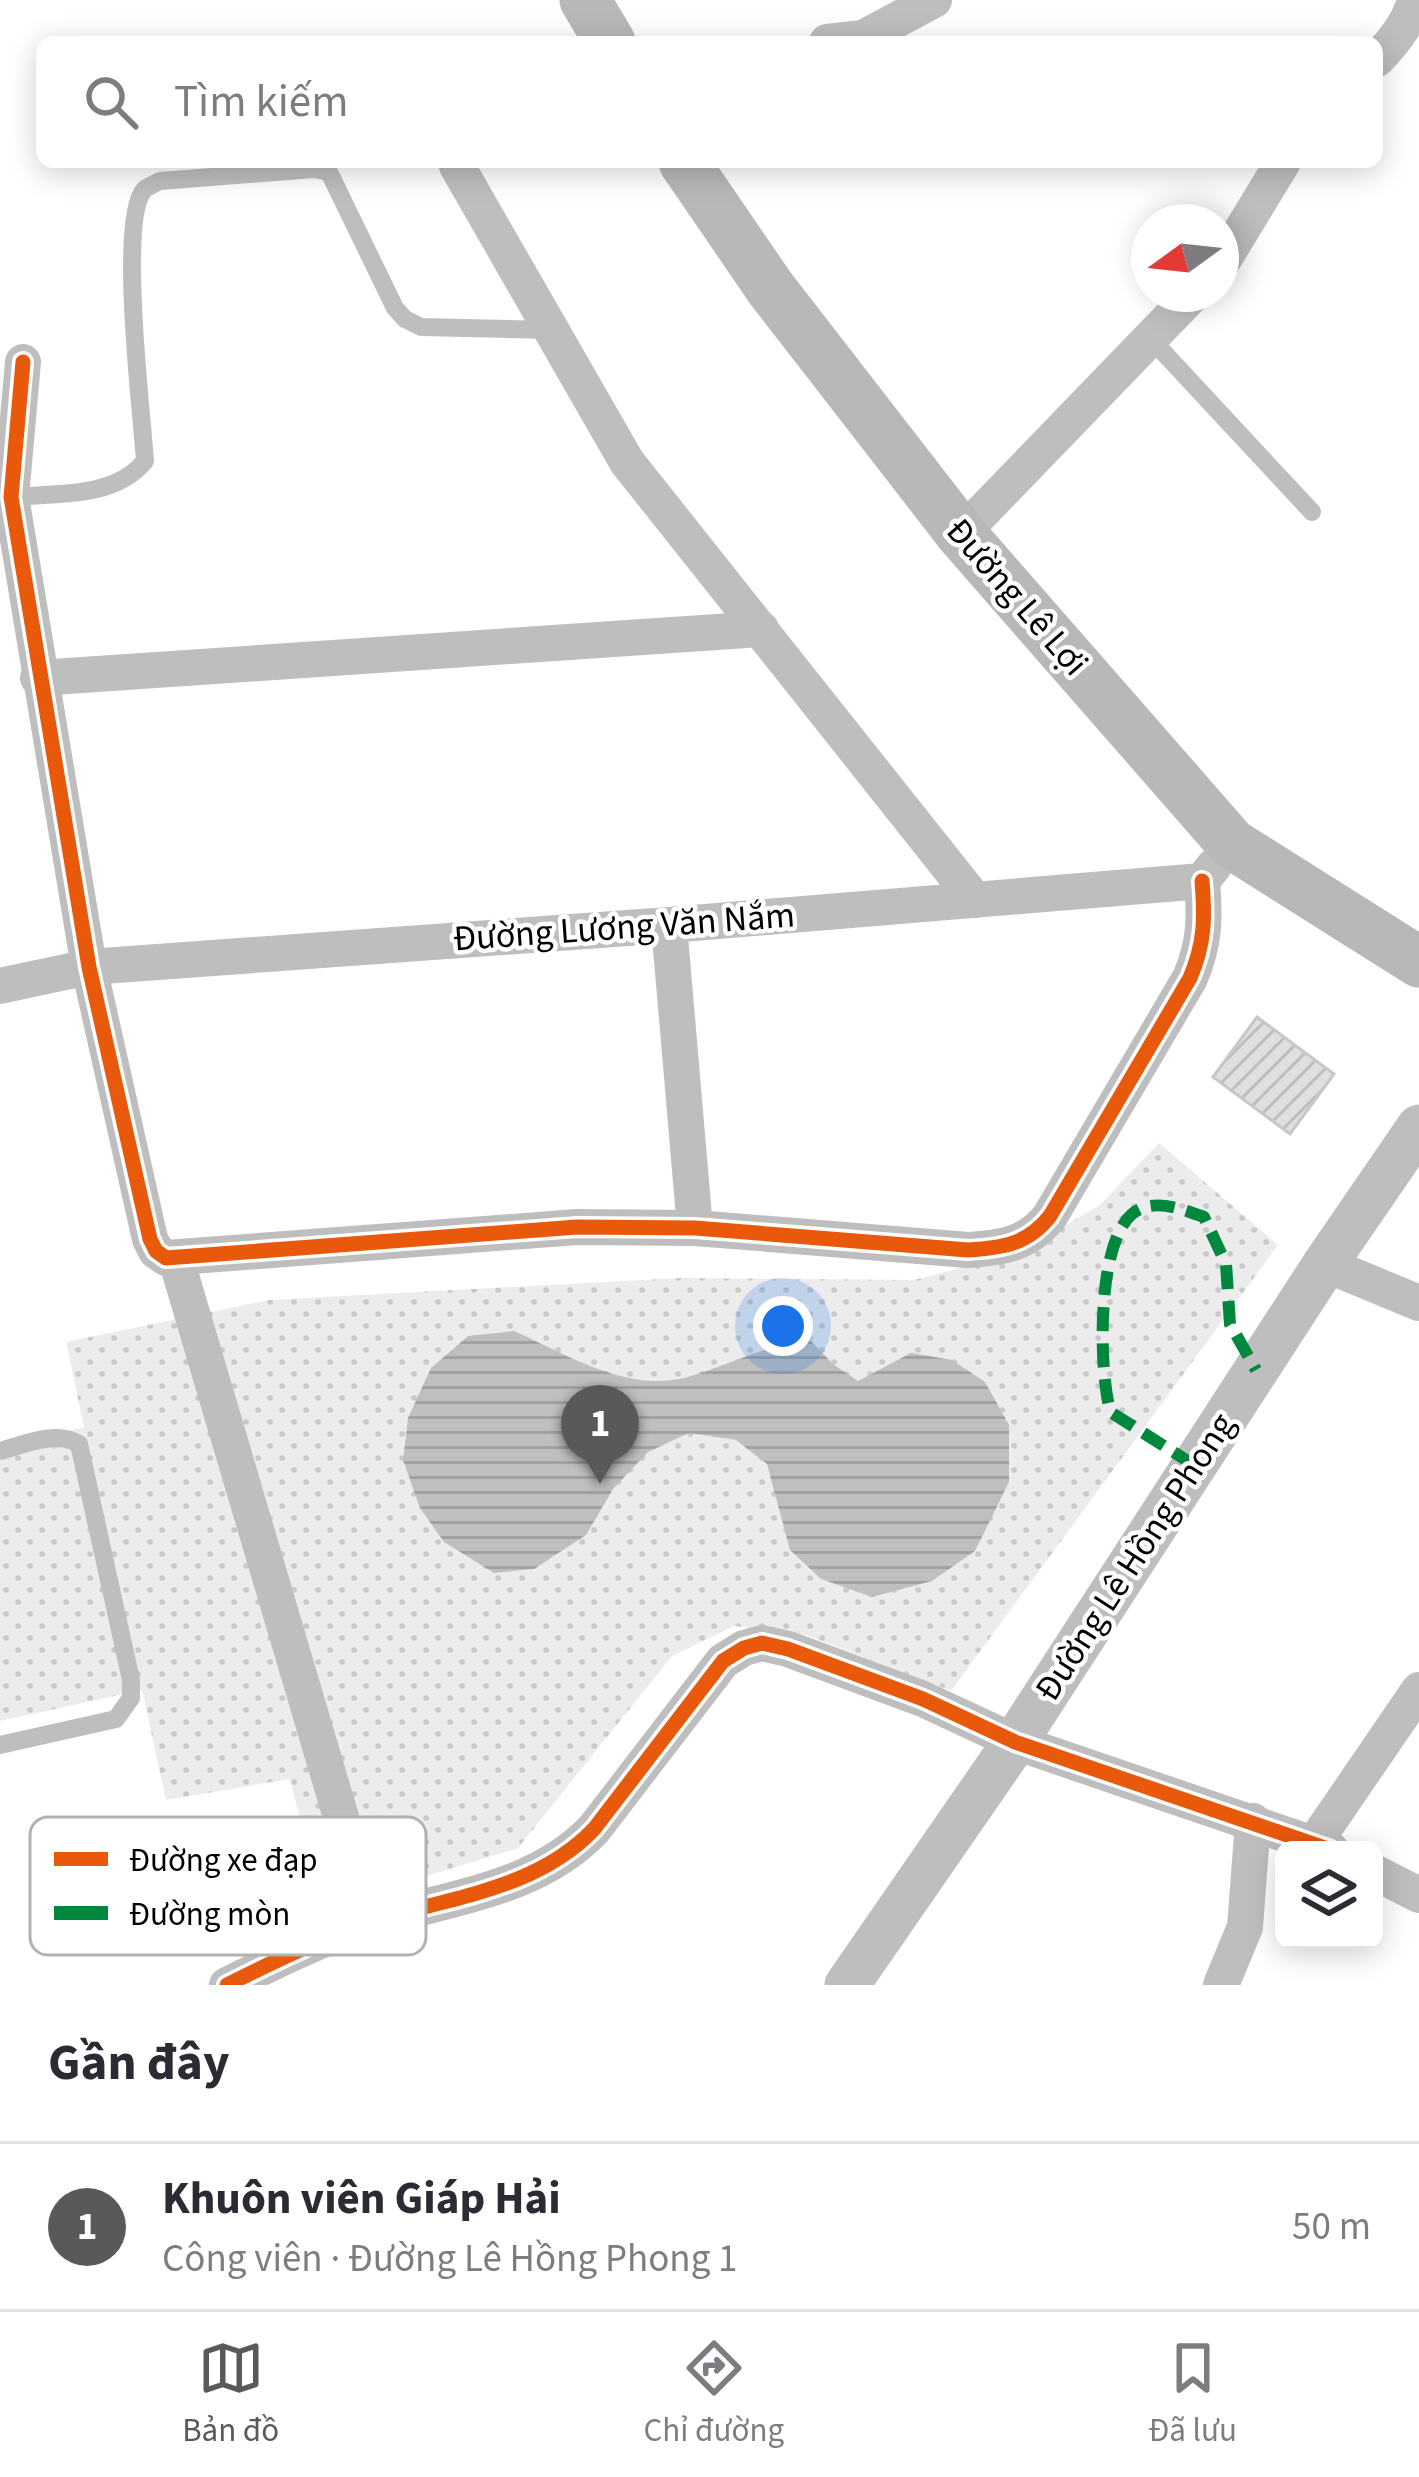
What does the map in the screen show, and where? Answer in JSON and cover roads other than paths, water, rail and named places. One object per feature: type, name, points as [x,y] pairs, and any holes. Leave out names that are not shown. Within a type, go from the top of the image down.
[{"type":"main road","points":[[585,0],[606,36]]},
{"type":"main road","name":"Đường Lê Lợi","points":[[688,168],[771,289],[1217,862],[1419,962]]},
{"type":"street","points":[[867,36],[934,0]]},
{"type":"street","points":[[1383,53],[1411,13],[1414,0]]},
{"type":"street","points":[[459,168],[627,462],[975,900]]},
{"type":"street","points":[[1239,234],[1279,168]]},
{"type":"street","points":[[961,534],[1177,312]]},
{"type":"street","points":[[23,362],[5,488],[89,967],[150,1239],[157,1251],[176,1259],[577,1227],[695,1228],[968,1250],[1012,1245],[1035,1234],[1190,978],[1203,950],[1217,862]]},
{"type":"street","points":[[38,678],[761,629]]},
{"type":"street","name":"Đường Lương Văn Nắm","points":[[0,986],[89,967],[975,900],[1217,862]]},
{"type":"street","points":[[669,925],[695,1228]]},
{"type":"street","name":"Đường Lê Hồng Phong","points":[[847,1985],[1015,1742],[1419,1127]]},
{"type":"street","points":[[176,1259],[341,1817]]},
{"type":"street","points":[[1325,1264],[1419,1303]]},
{"type":"street","points":[[426,1907],[507,1884],[545,1869],[574,1850],[723,1661],[762,1643],[923,1699],[1015,1742],[1309,1841]]},
{"type":"street","points":[[1326,1841],[1419,1690]]},
{"type":"street","points":[[1221,1985],[1245,1927],[1253,1821]]},
{"type":"street","points":[[1383,1876],[1419,1894]]},
{"type":"street","points":[[227,1985],[286,1955]]},
{"type":"lane","points":[[5,488],[108,488],[133,476],[145,461],[131,253],[134,211],[144,190],[160,181],[314,169],[328,172],[405,320],[421,328],[549,330]]},
{"type":"lane","points":[[1152,340],[1312,512]]},
{"type":"lane","points":[[0,1451],[51,1438],[67,1437],[80,1444],[131,1680],[131,1698],[116,1719],[0,1745]]},
{"type":"place","name":"Khuôn viên Giáp Hải","points":[[600,1484]]}]
